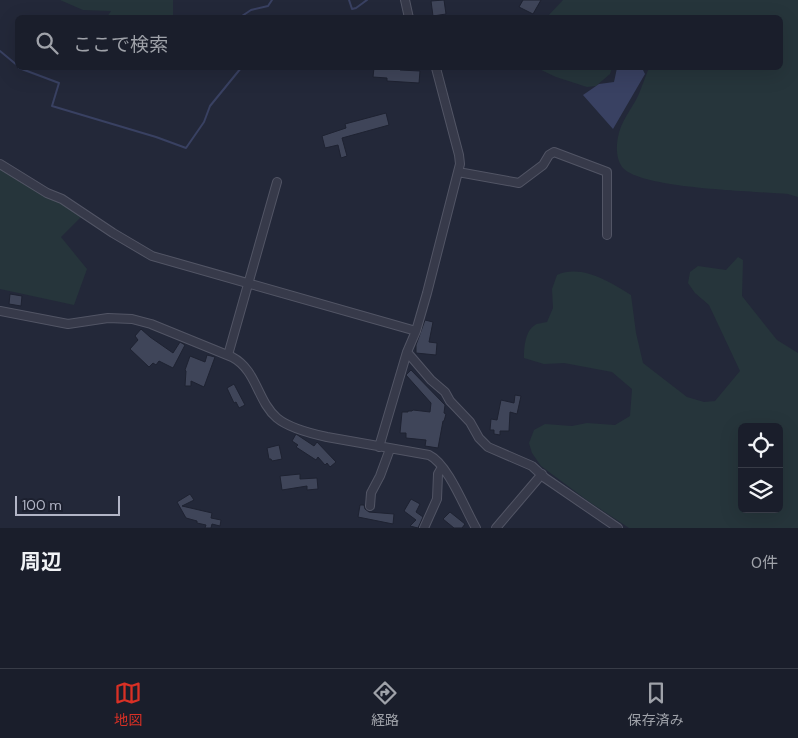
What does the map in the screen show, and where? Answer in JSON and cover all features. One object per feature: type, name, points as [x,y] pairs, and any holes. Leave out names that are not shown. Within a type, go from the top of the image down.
[{"type":"street","points":[[405,0],[408,15]]},
{"type":"street","points":[[379,447],[407,352],[416,331],[427,293],[460,164],[437,70]]},
{"type":"street","points":[[458,172],[520,184],[554,152],[607,172],[607,235]]},
{"type":"street","points":[[0,164],[67,202],[146,253],[416,331]]},
{"type":"street","points":[[228,355],[277,182]]},
{"type":"street","points":[[0,311],[68,324],[120,318],[132,319],[150,324],[228,355],[244,364],[266,404],[282,422],[314,434],[429,455],[435,458],[455,487],[476,528]]},
{"type":"street","points":[[407,352],[431,380],[446,392],[455,407],[470,422],[484,444],[495,451],[526,462],[545,478],[618,528]]},
{"type":"street","points":[[370,506],[371,494],[390,449]]},
{"type":"street","points":[[425,528],[437,499],[438,474],[442,467]]},
{"type":"street","points":[[496,528],[542,474]]},
{"type":"shaded area","points":[[60,0],[173,0],[173,15],[108,15],[111,11],[83,10]]},
{"type":"shaded area","points":[[563,0],[798,0],[798,197],[788,194],[701,188],[654,181],[636,176],[624,169],[619,162],[617,154],[619,131],[638,96],[648,70],[783,70],[783,15],[549,15]]},
{"type":"shaded area","points":[[541,70],[611,70],[610,74],[596,86],[587,87]]},
{"type":"shaded area","points":[[0,162],[81,217],[61,237],[87,269],[74,305],[0,289]]},
{"type":"shaded area","points":[[738,257],[743,260],[742,296],[777,340],[798,353],[798,528],[629,528],[588,501],[541,466],[532,453],[529,443],[534,430],[545,424],[572,426],[587,423],[615,425],[630,416],[632,389],[612,372],[564,363],[544,364],[524,358],[527,335],[535,325],[547,322],[553,308],[552,289],[557,275],[566,272],[586,273],[596,276],[631,295],[636,333],[643,363],[687,397],[704,402],[715,401],[740,371],[709,305],[695,293],[688,283],[690,272],[698,266],[726,270]]},
{"type":"water","points":[[617,70],[643,70],[645,74],[613,129],[583,95],[599,84],[614,82]]},
{"type":"building","points":[[444,0],[446,14],[433,15],[431,1]]},
{"type":"building","points":[[523,0],[541,0],[533,14],[519,7]]},
{"type":"building","points":[[374,70],[420,71],[419,83],[387,81],[387,78],[373,77]]},
{"type":"building","points":[[386,113],[389,125],[342,138],[347,156],[341,158],[338,145],[325,148],[322,136],[346,128],[345,124]]},
{"type":"building","points":[[10,294],[22,296],[21,306],[9,304]]},
{"type":"building","points":[[425,320],[433,322],[429,342],[437,343],[436,355],[416,353],[416,345]]},
{"type":"building","points":[[141,329],[173,353],[180,342],[185,345],[173,368],[159,361],[156,365],[153,363],[149,367],[130,349],[138,340],[135,336]]},
{"type":"building","points":[[207,355],[215,357],[204,387],[191,381],[191,386],[185,386],[185,370],[190,356],[205,362]]},
{"type":"building","points":[[411,370],[445,405],[444,413],[446,414],[438,448],[425,446],[426,440],[406,438],[406,433],[400,433],[402,412],[413,410],[430,412],[431,403],[406,375]]},
{"type":"building","points":[[234,384],[245,405],[239,408],[236,402],[234,403],[227,388]]},
{"type":"building","points":[[515,395],[521,396],[517,414],[510,412],[509,431],[500,431],[500,435],[494,434],[494,430],[490,430],[491,419],[497,420],[501,400],[514,403]]},
{"type":"building","points":[[296,434],[314,446],[317,442],[336,462],[330,467],[327,463],[325,465],[318,457],[316,460],[296,447],[298,445],[292,441]]},
{"type":"building","points":[[279,445],[282,459],[272,461],[269,459],[267,448]]},
{"type":"building","points":[[300,474],[300,479],[317,478],[318,489],[307,490],[307,486],[282,490],[280,476]]},
{"type":"building","points":[[190,494],[194,500],[182,506],[212,513],[211,518],[221,520],[220,526],[212,524],[211,528],[205,528],[206,525],[186,518],[177,502]]},
{"type":"building","points":[[411,499],[420,504],[416,512],[423,517],[418,528],[410,526],[416,520],[404,511]]},
{"type":"building","points":[[360,505],[364,505],[365,509],[369,512],[394,514],[393,524],[358,517]]},
{"type":"building","points":[[450,512],[465,524],[462,528],[454,528],[443,519]]},
{"type":"waterway","points":[[244,15],[251,10],[268,6],[272,0]]},
{"type":"waterway","points":[[349,0],[352,9],[367,0]]},
{"type":"waterway","points":[[0,51],[15,64]]},
{"type":"waterway","points":[[24,70],[59,83],[52,106],[156,137],[186,148],[204,122],[210,106],[239,70]]}]
